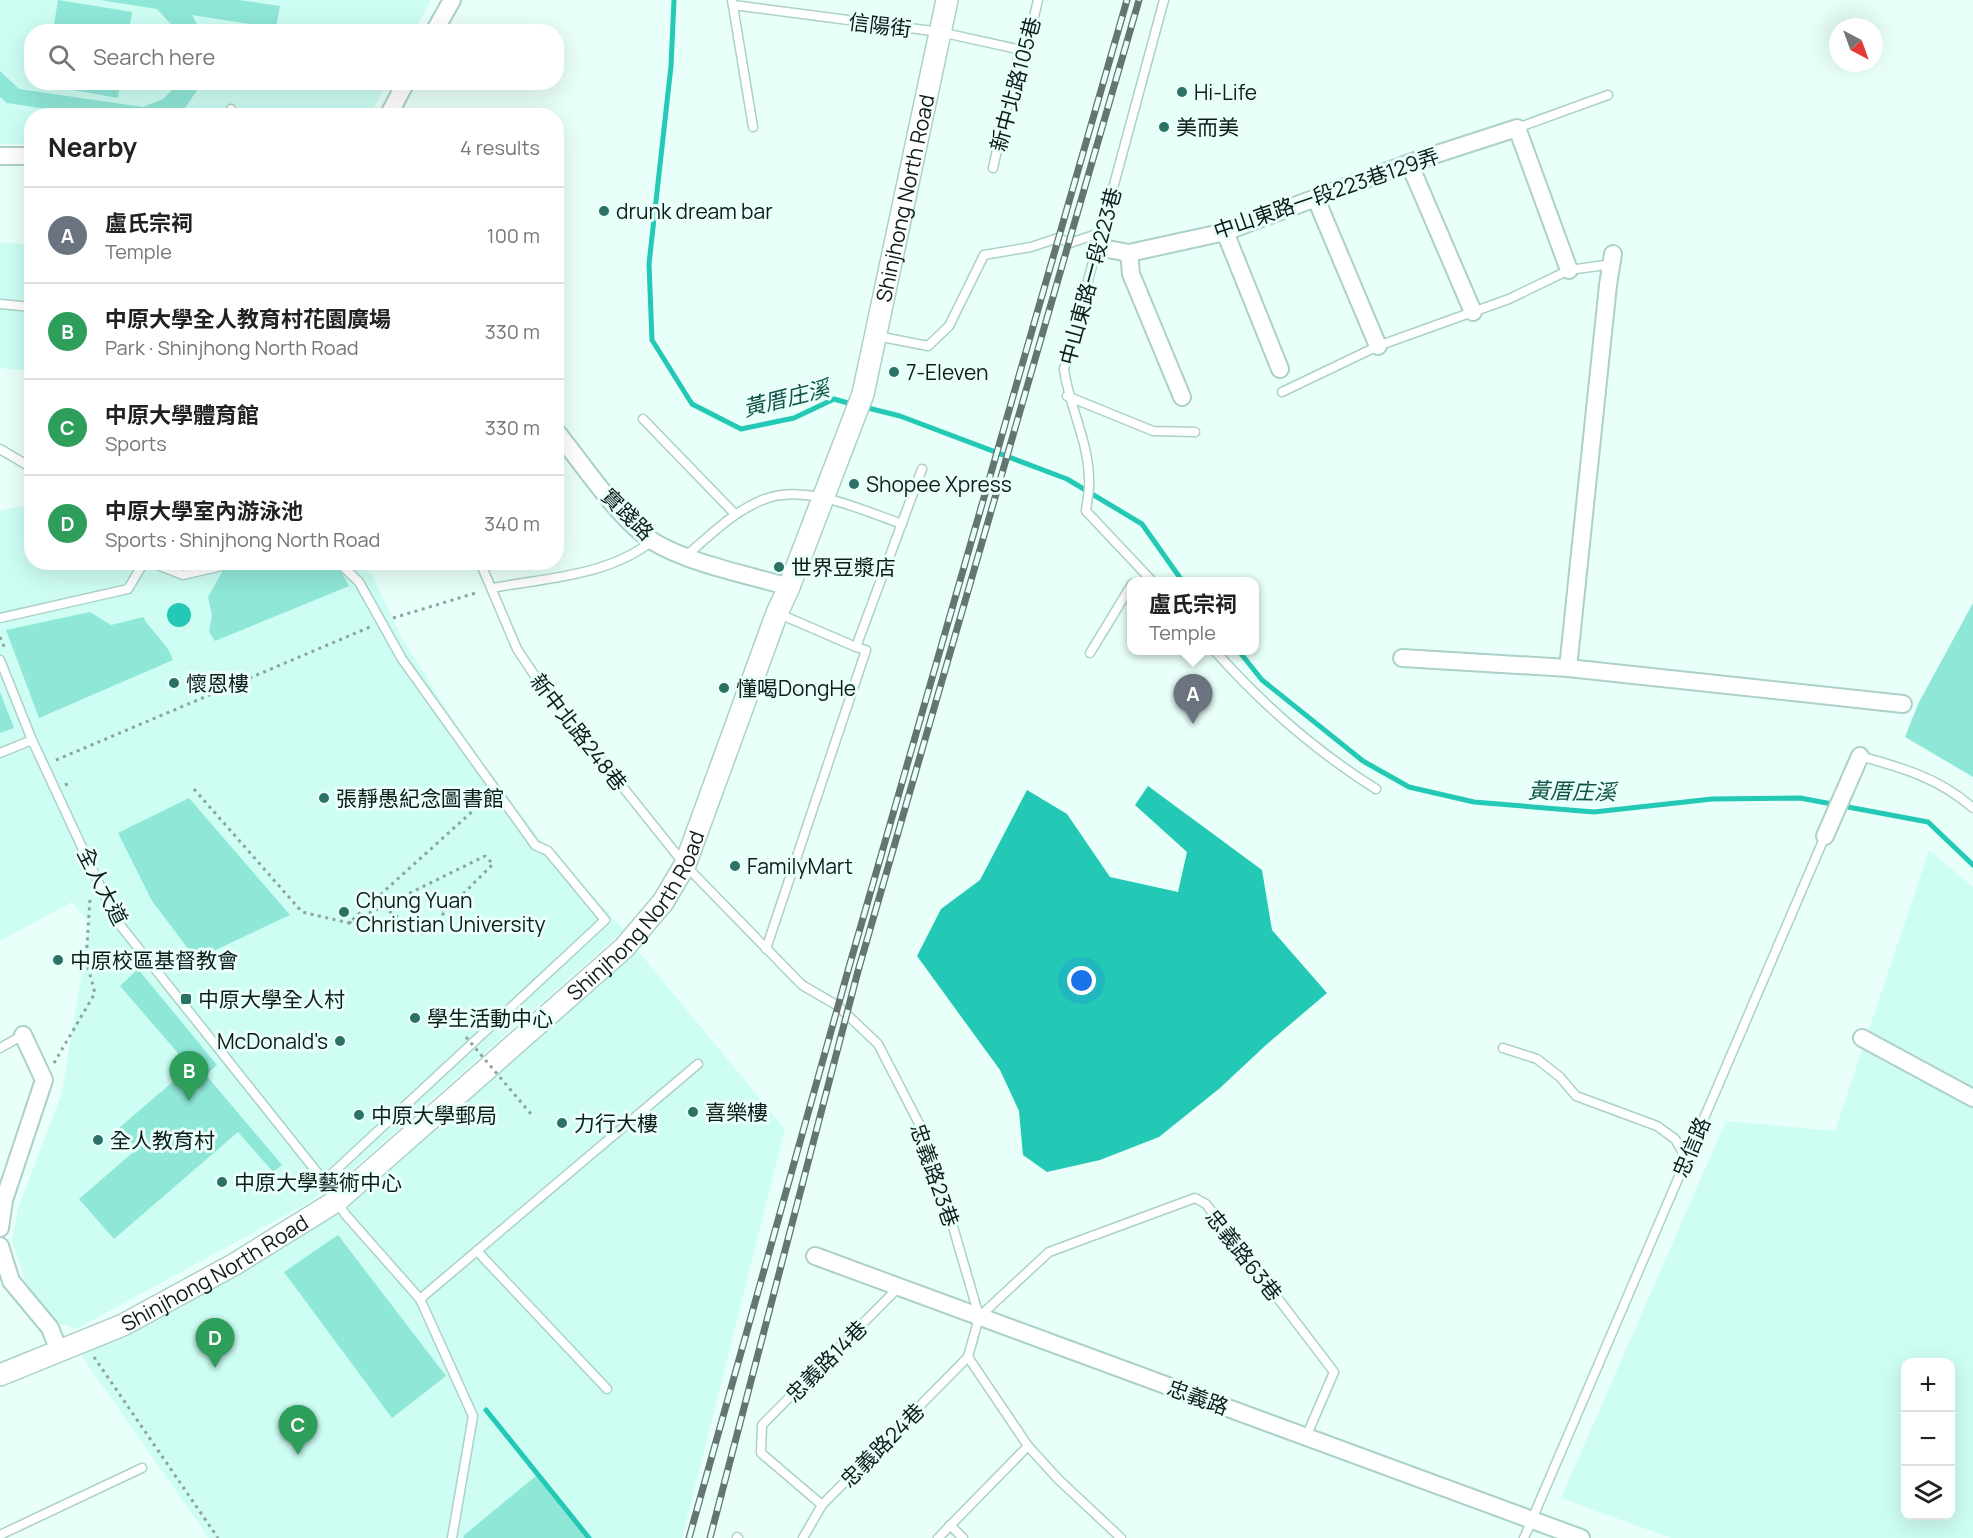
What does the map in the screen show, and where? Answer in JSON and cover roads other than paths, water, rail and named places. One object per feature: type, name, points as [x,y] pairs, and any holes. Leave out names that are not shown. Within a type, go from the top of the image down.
[{"type":"street","points":[[438,24],[452,0]]},
{"type":"street","name":"Shinjhong North Road","points":[[0,1375],[123,1324],[164,1303],[235,1264],[338,1200],[632,940],[663,902],[686,865],[777,612],[789,587],[851,420],[863,394],[947,0]]},
{"type":"street","points":[[392,108],[402,90]]},
{"type":"street","points":[[1517,128],[1569,270]]},
{"type":"street","name":"中山東路一段223巷129弄","points":[[1099,240],[1129,253],[1225,232],[1409,163],[1517,128]]},
{"type":"street","points":[[0,156],[24,156]]},
{"type":"street","points":[[1409,163],[1473,312]]},
{"type":"street","points":[[1316,199],[1378,346]]},
{"type":"street","points":[[1225,232],[1280,369]]},
{"type":"street","points":[[1129,253],[1131,274],[1182,397]]},
{"type":"street","points":[[1568,668],[1608,285],[1613,259]]},
{"type":"street","name":"實踐路","points":[[564,442],[619,509],[652,541],[686,556],[789,587]]},
{"type":"street","points":[[1402,658],[1568,668],[1903,704]]},
{"type":"street","name":"忠信路","points":[[1824,836],[1860,756]]},
{"type":"street","points":[[0,1228],[2,1199],[44,1080],[23,1035]]},
{"type":"street","points":[[1862,1038],[1973,1098]]},
{"type":"street","points":[[0,1246],[10,1281],[50,1328],[59,1351]]},
{"type":"street","name":"忠義路","points":[[815,1256],[1581,1538]]},
{"type":"lane","name":"新中北路105巷","points":[[993,168],[1018,58],[1026,51],[1038,0]]},
{"type":"lane","name":"中山東路一段223巷","points":[[1149,577],[1086,511],[1089,479],[1080,430],[1067,396],[1064,369],[1164,0]]},
{"type":"lane","name":"信陽街","points":[[732,3],[940,32],[1026,51]]},
{"type":"lane","points":[[732,3],[753,127]]},
{"type":"lane","points":[[1517,128],[1608,95]]},
{"type":"lane","points":[[877,336],[928,346],[949,326],[984,255],[1030,247],[1058,238],[1070,243],[1099,240]]},
{"type":"lane","points":[[1282,392],[1378,346],[1509,299],[1569,270],[1613,259]]},
{"type":"lane","points":[[0,304],[24,306]]},
{"type":"lane","points":[[1067,396],[1153,431],[1195,432]]},
{"type":"lane","points":[[643,419],[735,514]]},
{"type":"lane","points":[[0,449],[24,463]]},
{"type":"lane","points":[[856,647],[922,470]]},
{"type":"lane","points":[[686,556],[735,514],[762,499],[793,495],[822,496],[902,524]]},
{"type":"lane","points":[[492,588],[600,569],[633,557],[652,541]]},
{"type":"lane","points":[[1136,577],[1141,568]]},
{"type":"lane","points":[[0,618],[128,589],[139,570]]},
{"type":"lane","points":[[170,570],[183,575],[204,570]]},
{"type":"lane","points":[[324,1181],[605,920],[548,851],[536,845],[402,659],[383,621],[359,582],[346,570]]},
{"type":"lane","name":"新中北路248巷","points":[[484,570],[517,649],[539,682],[686,865],[766,949]]},
{"type":"lane","points":[[1090,653],[1127,591]]},
{"type":"lane","points":[[766,949],[866,650],[777,612]]},
{"type":"lane","points":[[1218,655],[1255,692],[1334,762],[1376,789]]},
{"type":"lane","name":"全人大道","points":[[4,659],[32,740],[47,763],[117,920],[324,1181],[345,1214],[420,1299],[473,1416],[452,1538]]},
{"type":"lane","points":[[0,753],[32,740]]},
{"type":"lane","points":[[1860,756],[1912,770],[1959,796],[1973,808]]},
{"type":"lane","name":"忠信路","points":[[1524,1538],[1824,836]]},
{"type":"lane","name":"忠義路23巷","points":[[766,949],[801,985],[838,1006],[878,1044],[928,1141],[979,1317]]},
{"type":"lane","points":[[0,1048],[23,1035]]},
{"type":"lane","points":[[1503,1048],[1537,1059],[1560,1077],[1576,1096],[1657,1126],[1674,1139],[1686,1158]]},
{"type":"lane","points":[[420,1299],[698,1064]]},
{"type":"lane","name":"忠義路63巷","points":[[979,1317],[1049,1252],[1195,1198],[1206,1204],[1334,1372],[1306,1437]]},
{"type":"lane","points":[[477,1251],[607,1389]]},
{"type":"lane","name":"忠義路14巷","points":[[822,1504],[760,1453],[762,1425],[899,1287]]},
{"type":"lane","points":[[979,1317],[968,1357],[1028,1446],[1058,1479],[1121,1538]]},
{"type":"lane","name":"忠義路24巷","points":[[803,1538],[822,1504],[968,1357]]},
{"type":"lane","points":[[938,1538],[1028,1446]]},
{"type":"lane","points":[[0,1535],[142,1468]]},
{"type":"lane","points":[[950,1525],[963,1538]]},
{"type":"waterway","name":"黃厝庄溪","points":[[674,0],[671,66],[649,264],[652,340],[692,404],[741,429],[794,418],[834,399],[855,405]]},
{"type":"waterway","name":"黃厝庄溪","points":[[864,407],[900,416],[1067,479],[1142,524],[1179,577]]},
{"type":"waterway","name":"黃厝庄溪","points":[[1242,655],[1262,680],[1363,761],[1409,787],[1474,802],[1594,812],[1712,799],[1800,798],[1928,822],[1973,865]]},
{"type":"waterway","points":[[486,1410],[589,1538]]},
{"type":"railway","points":[[689,1538],[849,967],[1127,0]]},
{"type":"railway","points":[[710,1538],[858,971],[1139,0]]},
{"type":"place","name":"Hi-Life","points":[[1182,92]]},
{"type":"place","name":"美而美","points":[[1164,127]]},
{"type":"place","name":"drunk dream bar","points":[[604,211]]},
{"type":"place","name":"7-Eleven","points":[[894,372]]},
{"type":"place","name":"Shopee Xpress","points":[[854,484]]},
{"type":"place","name":"世界豆漿店","points":[[779,567]]},
{"type":"place","name":"懷恩樓","points":[[174,683]]},
{"type":"place","name":"懂喝DongHe","points":[[724,688]]},
{"type":"place","name":"盧氏宗祠","points":[[1193,724]]},
{"type":"place","name":"張靜愚紀念圖書館","points":[[324,798]]},
{"type":"place","name":"FamilyMart","points":[[735,866]]},
{"type":"place","name":"Chung Yuan Christian University","points":[[344,912]]},
{"type":"place","name":"中原校區基督教會","points":[[58,960]]},
{"type":"place","name":"中原大學全人村","points":[[186,999]]},
{"type":"place","name":"學生活動中心","points":[[415,1018]]},
{"type":"place","name":"McDonald's","points":[[340,1041]]},
{"type":"place","name":"中原大學全人教育村花園廣場","points":[[189,1101]]},
{"type":"place","name":"喜樂樓","points":[[693,1112]]},
{"type":"place","name":"中原大學郵局","points":[[359,1115]]},
{"type":"place","name":"力行大樓","points":[[562,1123]]},
{"type":"place","name":"全人教育村","points":[[98,1140]]},
{"type":"place","name":"中原大學藝術中心","points":[[222,1182]]},
{"type":"place","name":"中原大學室內游泳池","points":[[215,1368]]},
{"type":"place","name":"中原大學體育館","points":[[298,1455]]}]
